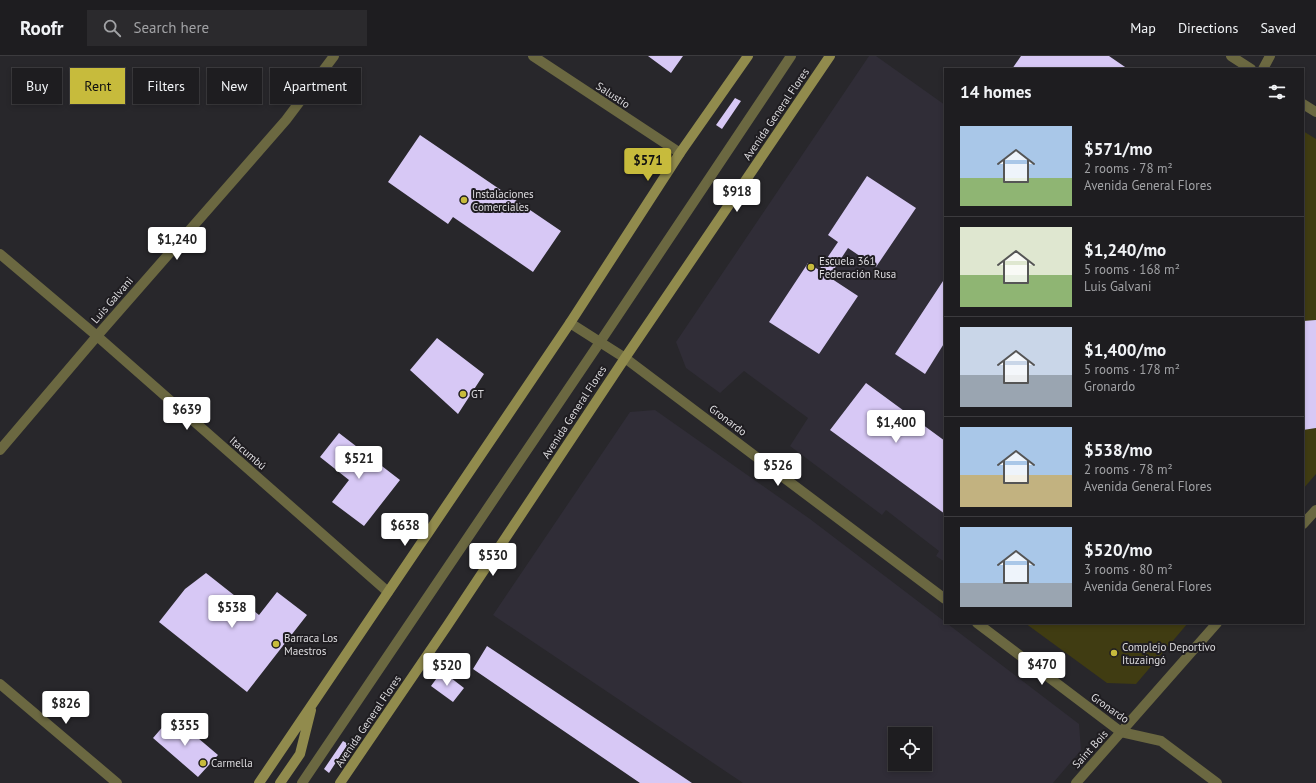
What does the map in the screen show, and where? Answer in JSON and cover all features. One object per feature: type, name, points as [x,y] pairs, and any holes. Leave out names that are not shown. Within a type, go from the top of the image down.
[{"type":"main road","points":[[259,783],[312,702],[570,323],[680,153],[748,56]]},
{"type":"main road","name":"Avenida General Flores","points":[[340,783],[447,626],[625,358],[830,56]]},
{"type":"main road","points":[[280,783],[300,754],[312,702]]},
{"type":"street","name":"Luis Galvani","points":[[0,450],[97,336],[286,120],[334,56]]},
{"type":"street","name":"Salustio","points":[[533,56],[680,153]]},
{"type":"street","name":"Avenida General Flores","points":[[302,783],[791,56]]},
{"type":"street","points":[[1232,56],[1250,68]]},
{"type":"street","points":[[1264,68],[1270,56]]},
{"type":"street","points":[[1304,105],[1316,112]]},
{"type":"street","name":"Itacumbú","points":[[0,254],[97,336],[388,592]]},
{"type":"street","name":"Gronardo","points":[[570,323],[625,358],[944,598]]},
{"type":"street","points":[[1304,523],[1316,510]]},
{"type":"street","name":"Gronardo","points":[[978,624],[1121,732],[1161,741],[1217,783]]},
{"type":"street","name":"Saint Bois","points":[[1076,783],[1216,624]]},
{"type":"street","points":[[0,684],[117,783]]},
{"type":"shaded area","points":[[869,56],[876,56],[944,104],[944,561],[936,556],[939,551],[886,510],[882,515],[790,446],[808,418],[744,371],[720,393],[686,368],[676,342]]},
{"type":"shaded area","points":[[1304,132],[1316,139],[1316,474],[1304,488]]},
{"type":"shaded area","points":[[655,410],[810,519],[944,621],[944,624],[948,624],[1079,724],[1081,750],[1053,783],[743,783],[493,615],[630,412]]},
{"type":"shaded area","name":"Complejo Deportivo Ituzaingó","points":[[1026,624],[1187,624],[1136,684],[1107,683]]},
{"type":"building","points":[[648,56],[683,56],[671,73]]},
{"type":"building","points":[[1021,56],[1109,56],[1127,68],[1013,68]]},
{"type":"building","points":[[735,98],[741,101],[722,129],[716,125]]},
{"type":"building","name":"Instalaciones Comerciales","points":[[420,135],[561,231],[533,272],[453,217],[448,224],[388,182]]},
{"type":"building","points":[[867,176],[916,208],[876,267],[848,248],[829,277],[858,296],[819,354],[769,322],[808,263],[819,270],[838,242],[828,235]]},
{"type":"building","points":[[944,280],[944,344],[925,374],[895,354]]},
{"type":"building","points":[[1316,320],[1316,428],[1304,430],[1304,321]]},
{"type":"building","points":[[437,338],[484,374],[458,414],[410,370]]},
{"type":"building","points":[[866,383],[944,440],[944,513],[830,430]]},
{"type":"building","points":[[339,433],[400,480],[364,526],[332,502],[349,480],[320,457]]},
{"type":"building","points":[[206,573],[259,615],[277,592],[307,615],[247,692],[159,622],[185,589]]},
{"type":"building","points":[[487,646],[692,783],[640,783],[473,669]]},
{"type":"building","points":[[442,671],[464,688],[453,702],[431,686]]},
{"type":"building","points":[[172,716],[218,755],[198,777],[153,738]]},
{"type":"building","points":[[343,741],[348,744],[329,773],[324,769]]},
{"type":"place","name":"Instalaciones Comerciales","points":[[464,200]]},
{"type":"place","name":"Escuela 361 Federación Rusa","points":[[811,267]]},
{"type":"place","name":"GT","points":[[463,394]]},
{"type":"place","name":"Barraca Los Maestros","points":[[276,644]]},
{"type":"place","name":"Complejo Deportivo Ituzaingó","points":[[1114,653]]},
{"type":"place","name":"Carmella","points":[[203,763]]}]
